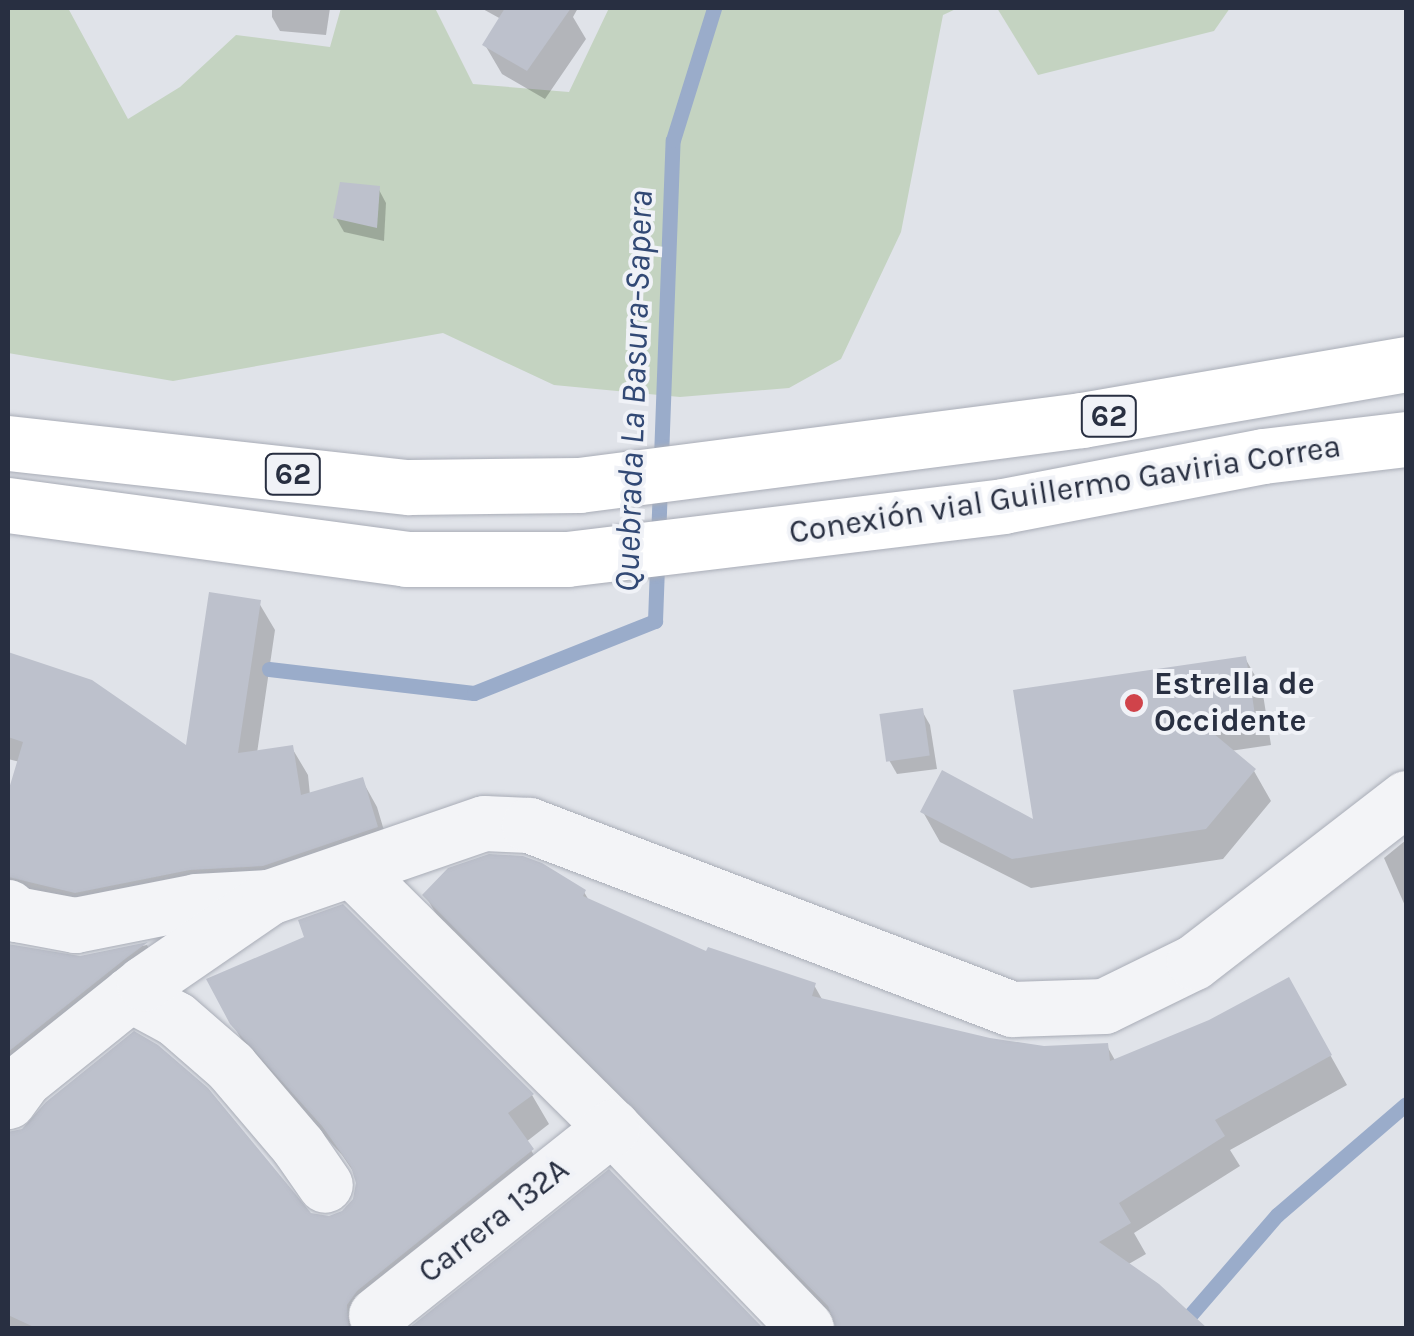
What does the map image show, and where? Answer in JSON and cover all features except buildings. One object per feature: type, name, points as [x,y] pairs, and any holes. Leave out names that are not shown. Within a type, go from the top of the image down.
[{"type":"highway","name":"Conexión vial Guillermo Gaviria Correa","points":[[8,444],[409,487],[579,485],[809,459],[1082,420],[1406,364]]},
{"type":"highway","name":"Conexión vial Guillermo Gaviria Correa","points":[[8,505],[406,559],[566,558],[1020,504],[1263,456],[1406,439]]},
{"type":"street","points":[[8,1101],[22,1080],[130,994],[269,897],[484,823],[529,826],[1012,1009],[1104,1006],[1194,962],[1406,798]]},
{"type":"street","points":[[352,869],[612,1127],[806,1328]]},
{"type":"street","points":[[8,908],[16,914],[74,925],[196,900],[269,897]]},
{"type":"street","points":[[130,994],[176,1019],[230,1066],[325,1184]]},
{"type":"street","name":"Carrera 132A","points":[[376,1315],[612,1127]]},
{"type":"green space","points":[[8,8],[68,8],[128,119],[180,87],[236,35],[330,47],[341,8],[435,8],[473,84],[569,92],[609,8],[958,8],[943,15],[901,232],[841,359],[789,388],[680,397],[554,385],[443,333],[173,381],[8,353]]},
{"type":"green space","points":[[997,8],[1230,8],[1214,31],[1038,75]]},
{"type":"waterway","name":"Quebrada La Basura-Sapera","points":[[269,669],[474,693],[655,621],[673,140],[714,8]]},
{"type":"waterway","points":[[1179,1328],[1277,1215],[1406,1104]]},
{"type":"place","name":"Estrella de Occidente","points":[[1134,703]]}]
